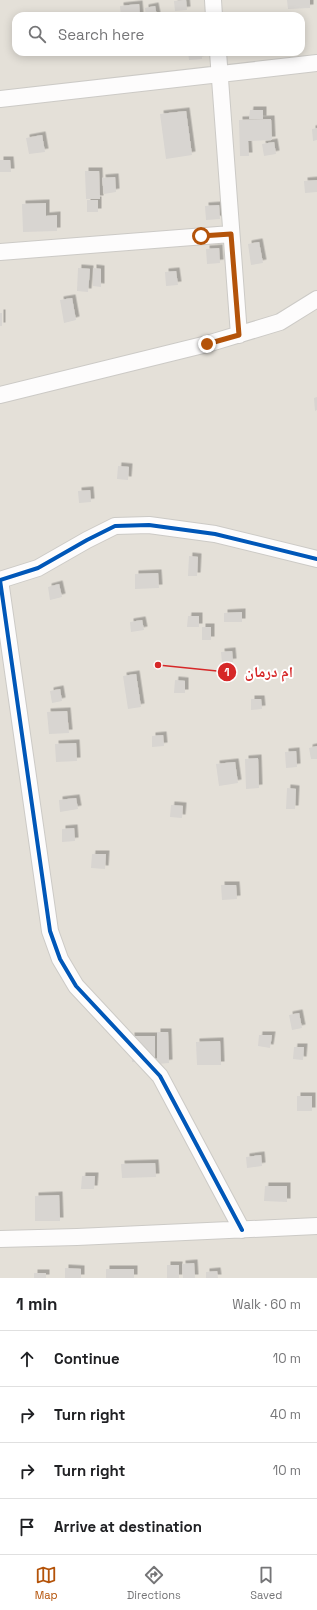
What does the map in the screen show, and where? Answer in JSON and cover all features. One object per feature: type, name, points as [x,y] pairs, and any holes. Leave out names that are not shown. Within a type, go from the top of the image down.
[{"type":"street","points":[[213,0],[214,12]]},
{"type":"street","points":[[219,56],[239,335]]},
{"type":"street","points":[[0,99],[317,63]]},
{"type":"street","points":[[0,252],[231,234]]},
{"type":"street","points":[[0,395],[239,335],[280,322],[317,299]]},
{"type":"street","points":[[242,1230],[160,1076],[76,986],[60,959],[50,931],[0,580],[38,568],[115,526],[149,525],[215,534],[317,559]]},
{"type":"street","points":[[0,1239],[317,1226]]},
{"type":"shaded area","points":[[0,0],[317,0],[317,1278],[0,1278]]},
{"type":"building","points":[[186,0],[187,10],[175,11],[174,1]]},
{"type":"building","points":[[287,0],[310,0],[310,8],[288,9]]},
{"type":"building","points":[[139,4],[140,12],[121,12],[120,6]]},
{"type":"building","points":[[155,6],[156,12],[146,12],[145,8]]},
{"type":"building","points":[[188,56],[202,56],[202,59],[189,60]]},
{"type":"building","points":[[250,110],[263,110],[263,119],[249,119]]},
{"type":"building","points":[[186,111],[192,155],[166,159],[160,114]]},
{"type":"building","points":[[271,119],[272,140],[248,141],[249,156],[240,156],[239,120]]},
{"type":"building","points":[[317,128],[317,140],[313,141],[312,129]]},
{"type":"building","points":[[42,135],[45,152],[29,154],[26,138]]},
{"type":"building","points":[[274,142],[276,154],[264,156],[262,144]]},
{"type":"building","points":[[0,160],[10,160],[11,172],[0,172]]},
{"type":"building","points":[[85,171],[99,171],[100,199],[86,199]]},
{"type":"building","points":[[115,177],[116,192],[104,194],[102,178]]},
{"type":"building","points":[[317,180],[317,192],[305,193],[304,181]]},
{"type":"building","points":[[87,200],[98,200],[98,212],[87,212]]},
{"type":"building","points":[[46,203],[46,216],[57,215],[57,231],[23,232],[22,204]]},
{"type":"building","points":[[219,205],[220,219],[206,220],[205,206]]},
{"type":"building","points":[[259,242],[263,263],[251,265],[248,244]]},
{"type":"building","points":[[219,248],[220,263],[207,264],[206,249]]},
{"type":"building","points":[[78,268],[90,269],[88,292],[77,291]]},
{"type":"building","points":[[93,268],[101,269],[101,287],[93,286]]},
{"type":"building","points":[[176,271],[178,285],[166,286],[165,272]]},
{"type":"building","points":[[72,298],[76,320],[64,323],[60,300]]},
{"type":"building","points":[[0,313],[2,313],[2,326],[0,326]]},
{"type":"building","points":[[317,397],[317,410],[315,411],[314,398]]},
{"type":"building","points":[[118,466],[129,467],[128,480],[117,479]]},
{"type":"building","points":[[90,490],[91,502],[79,503],[78,491]]},
{"type":"building","points":[[189,556],[198,557],[197,576],[188,576]]},
{"type":"building","points":[[158,573],[159,588],[135,589],[135,574]]},
{"type":"building","points":[[59,584],[62,597],[50,600],[48,587]]},
{"type":"building","points":[[242,612],[242,622],[224,622],[224,613]]},
{"type":"building","points":[[188,616],[199,616],[199,627],[187,627]]},
{"type":"building","points":[[142,620],[144,630],[131,632],[130,622]]},
{"type":"building","points":[[202,627],[211,627],[211,640],[202,640]]},
{"type":"building","points":[[232,651],[233,662],[222,663],[221,652]]},
{"type":"building","points":[[136,674],[141,707],[128,709],[123,676]]},
{"type":"building","points":[[175,680],[185,681],[185,693],[174,693]]},
{"type":"building","points":[[60,689],[62,701],[52,703],[50,691]]},
{"type":"building","points":[[251,699],[261,699],[262,709],[251,710]]},
{"type":"building","points":[[67,711],[69,733],[49,734],[47,712]]},
{"type":"building","points":[[163,735],[164,746],[152,747],[152,736]]},
{"type":"building","points":[[76,743],[77,761],[56,762],[55,744]]},
{"type":"building","points":[[317,746],[317,759],[311,759],[309,748]]},
{"type":"building","points":[[296,751],[297,767],[286,768],[285,752]]},
{"type":"building","points":[[258,758],[259,788],[246,789],[245,759]]},
{"type":"building","points":[[235,762],[238,783],[219,786],[216,764]]},
{"type":"building","points":[[287,788],[296,789],[295,809],[286,809]]},
{"type":"building","points":[[76,798],[78,809],[60,812],[59,800]]},
{"type":"building","points":[[171,805],[183,806],[182,818],[170,817]]},
{"type":"building","points":[[74,828],[75,841],[62,842],[62,829]]},
{"type":"building","points":[[92,854],[106,854],[105,869],[91,868]]},
{"type":"building","points":[[221,885],[236,885],[237,899],[222,900]]},
{"type":"building","points":[[299,1013],[302,1028],[292,1030],[289,1015]]},
{"type":"building","points":[[157,1032],[168,1032],[169,1063],[157,1064]]},
{"type":"building","points":[[259,1035],[272,1035],[270,1048],[258,1046]]},
{"type":"building","points":[[131,1036],[155,1036],[155,1062],[132,1062]]},
{"type":"building","points":[[220,1041],[221,1065],[197,1065],[196,1042]]},
{"type":"building","points":[[294,1047],[304,1047],[303,1060],[293,1059]]},
{"type":"building","points":[[297,1096],[312,1096],[312,1111],[297,1111]]},
{"type":"building","points":[[261,1155],[262,1166],[247,1168],[246,1157]]},
{"type":"building","points":[[155,1163],[156,1177],[122,1178],[121,1164]]},
{"type":"building","points":[[82,1176],[95,1176],[94,1189],[81,1189]]},
{"type":"building","points":[[265,1186],[287,1186],[287,1202],[264,1201]]},
{"type":"building","points":[[59,1195],[60,1221],[35,1221],[35,1196]]},
{"type":"building","points":[[194,1263],[195,1278],[183,1278],[182,1264]]},
{"type":"building","points":[[167,1265],[179,1265],[179,1278],[167,1278]]},
{"type":"building","points":[[65,1268],[81,1269],[81,1278],[65,1278]]},
{"type":"building","points":[[106,1269],[134,1269],[134,1278],[106,1278]]},
{"type":"building","points":[[217,1271],[218,1278],[206,1278],[206,1272]]},
{"type":"building","points":[[34,1273],[46,1273],[46,1278],[34,1278]]},
{"type":"cycle path","points":[[242,1230],[160,1076],[76,986],[60,959],[50,931],[0,580],[38,568],[115,526],[149,525],[215,534],[317,559]]},
{"type":"place","name":"ام درمان","points":[[158,665]]},
{"type":"route","points":[[201,236],[231,234],[239,335],[207,344]]}]
